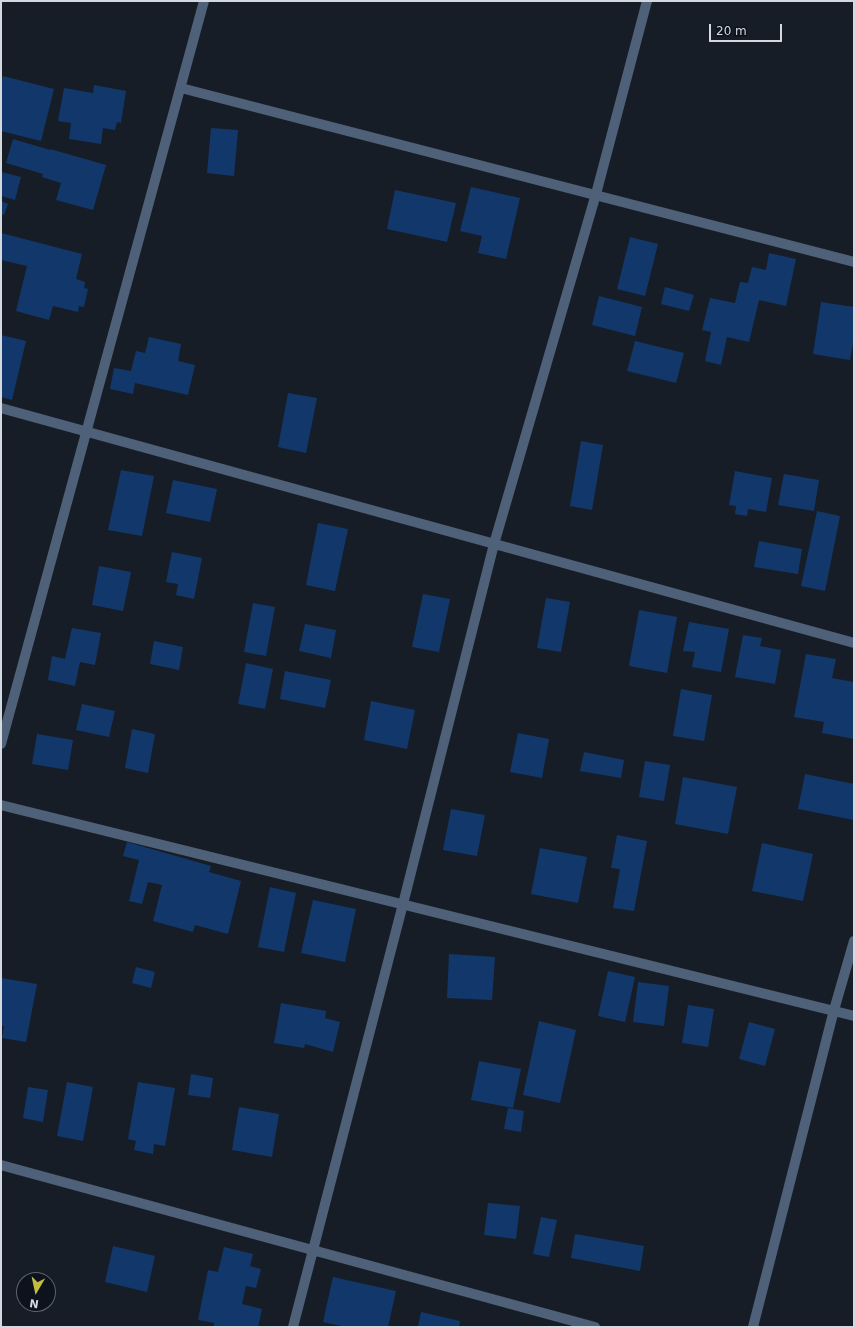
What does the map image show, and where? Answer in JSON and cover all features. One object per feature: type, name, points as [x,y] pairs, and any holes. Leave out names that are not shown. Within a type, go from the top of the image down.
[{"type":"street","points":[[1,744],[204,1]]},
{"type":"street","points":[[293,1327],[403,904],[494,544],[596,194],[646,1]]},
{"type":"street","points":[[181,88],[596,194],[854,262]]},
{"type":"street","points":[[1,408],[854,643]]},
{"type":"street","points":[[1,805],[854,1016]]},
{"type":"street","points":[[753,1327],[834,1010],[854,941]]},
{"type":"street","points":[[1,1165],[595,1327]]},
{"type":"building","points":[[3,76],[54,89],[41,141],[1,131],[1,83]]},
{"type":"building","points":[[94,85],[126,91],[121,123],[117,122],[115,130],[103,128],[101,144],[69,139],[71,123],[58,121],[64,88],[93,93]]},
{"type":"building","points":[[211,128],[238,130],[234,176],[207,173]]},
{"type":"building","points":[[13,139],[106,165],[93,210],[56,200],[61,183],[42,177],[43,174],[6,163]]},
{"type":"building","points":[[1,172],[21,177],[15,200],[1,196]]},
{"type":"building","points":[[471,187],[520,198],[506,259],[478,253],[482,236],[460,231]]},
{"type":"building","points":[[395,190],[456,203],[447,242],[387,229]]},
{"type":"building","points":[[1,201],[8,204],[4,215],[1,214]]},
{"type":"building","points":[[1,233],[82,254],[76,279],[85,282],[84,288],[88,289],[84,307],[79,306],[78,312],[53,306],[49,320],[16,311],[27,266],[1,260]]},
{"type":"building","points":[[630,237],[658,244],[645,296],[617,289]]},
{"type":"building","points":[[769,253],[796,259],[786,306],[759,300],[749,342],[727,337],[721,365],[705,361],[711,332],[702,330],[710,298],[735,303],[740,282],[748,283],[752,267],[766,270]]},
{"type":"building","points":[[665,287],[694,295],[689,311],[661,304]]},
{"type":"building","points":[[599,296],[642,307],[635,336],[592,325]]},
{"type":"building","points":[[821,302],[854,307],[854,338],[850,360],[813,354]]},
{"type":"building","points":[[1,335],[26,341],[12,400],[1,397]]},
{"type":"building","points":[[149,337],[181,344],[178,361],[195,365],[188,395],[135,383],[133,394],[110,389],[114,368],[131,371],[136,351],[145,353]]},
{"type":"building","points":[[635,341],[684,353],[676,383],[627,371]]},
{"type":"building","points":[[288,393],[317,398],[306,453],[278,447]]},
{"type":"building","points":[[581,441],[603,445],[592,510],[570,506]]},
{"type":"building","points":[[121,470],[154,476],[142,536],[108,530]]},
{"type":"building","points":[[735,471],[772,478],[766,512],[748,509],[747,516],[735,514],[736,506],[729,505]]},
{"type":"building","points":[[784,474],[819,480],[814,511],[778,505]]},
{"type":"building","points":[[173,480],[217,489],[210,522],[166,513]]},
{"type":"building","points":[[817,511],[840,516],[825,591],[801,586]]},
{"type":"building","points":[[318,523],[348,529],[335,591],[306,585]]},
{"type":"building","points":[[759,541],[802,549],[798,574],[754,567]]},
{"type":"building","points":[[172,552],[202,558],[194,599],[176,595],[178,584],[166,582]]},
{"type":"building","points":[[99,566],[131,572],[123,611],[92,605]]},
{"type":"building","points":[[423,594],[450,599],[439,652],[412,647]]},
{"type":"building","points":[[546,598],[570,602],[561,652],[537,648]]},
{"type":"building","points":[[253,603],[275,607],[266,656],[244,652]]},
{"type":"building","points":[[639,610],[677,617],[667,673],[629,666]]},
{"type":"building","points":[[689,622],[729,629],[721,672],[692,667],[695,652],[683,651]]},
{"type":"building","points":[[305,624],[336,630],[331,658],[299,651]]},
{"type":"building","points":[[72,628],[101,633],[95,665],[80,662],[75,686],[48,680],[52,656],[65,659]]},
{"type":"building","points":[[743,635],[762,638],[760,646],[781,650],[775,684],[735,677]]},
{"type":"building","points":[[154,641],[183,647],[179,670],[150,664]]},
{"type":"building","points":[[806,654],[836,659],[832,678],[854,682],[854,739],[822,733],[824,722],[794,717]]},
{"type":"building","points":[[246,663],[273,669],[265,709],[238,704]]},
{"type":"building","points":[[285,671],[331,680],[325,708],[280,699]]},
{"type":"building","points":[[681,689],[712,695],[704,741],[673,736]]},
{"type":"building","points":[[371,701],[415,710],[407,749],[364,740]]},
{"type":"building","points":[[82,704],[115,711],[109,737],[76,730]]},
{"type":"building","points":[[132,729],[155,734],[148,773],[125,768]]},
{"type":"building","points":[[518,733],[549,739],[542,778],[510,772]]},
{"type":"building","points":[[37,734],[73,740],[68,770],[32,764]]},
{"type":"building","points":[[584,752],[624,760],[621,778],[580,771]]},
{"type":"building","points":[[645,761],[670,765],[664,801],[639,797]]},
{"type":"building","points":[[805,774],[854,784],[854,820],[798,809]]},
{"type":"building","points":[[683,777],[737,787],[728,834],[675,824]]},
{"type":"building","points":[[451,809],[485,815],[477,856],[443,850]]},
{"type":"building","points":[[617,835],[647,841],[634,911],[613,908],[620,869],[611,868]]},
{"type":"building","points":[[127,842],[211,866],[209,872],[241,881],[228,934],[195,925],[193,932],[153,921],[162,885],[148,882],[142,904],[129,901],[139,860],[123,856]]},
{"type":"building","points":[[762,843],[813,854],[803,901],[752,891]]},
{"type":"building","points":[[540,848],[587,857],[578,903],[531,894]]},
{"type":"building","points":[[270,887],[296,893],[284,952],[258,947]]},
{"type":"building","points":[[313,900],[356,909],[345,962],[301,953]]},
{"type":"building","points":[[449,954],[495,957],[492,1000],[447,998]]},
{"type":"building","points":[[136,967],[155,972],[151,988],[132,983]]},
{"type":"building","points":[[608,971],[635,977],[625,1022],[598,1016]]},
{"type":"building","points":[[1,978],[37,984],[26,1042],[2,1038],[4,1026],[1,1026]]},
{"type":"building","points":[[638,982],[669,986],[664,1026],[633,1022]]},
{"type":"building","points":[[281,1003],[326,1011],[325,1018],[340,1022],[333,1052],[305,1044],[304,1048],[274,1043]]},
{"type":"building","points":[[688,1005],[714,1009],[708,1047],[682,1043]]},
{"type":"building","points":[[539,1021],[576,1030],[560,1103],[523,1095]]},
{"type":"building","points":[[749,1022],[775,1029],[765,1066],[739,1059]]},
{"type":"building","points":[[479,1061],[521,1069],[513,1108],[471,1100]]},
{"type":"building","points":[[191,1074],[213,1078],[210,1098],[188,1095]]},
{"type":"building","points":[[67,1082],[93,1087],[83,1141],[57,1136]]},
{"type":"building","points":[[138,1082],[175,1088],[165,1146],[154,1144],[153,1154],[134,1150],[136,1141],[128,1139]]},
{"type":"building","points":[[28,1087],[48,1090],[43,1122],[23,1118]]},
{"type":"building","points":[[239,1107],[279,1114],[272,1157],[232,1150]]},
{"type":"building","points":[[508,1108],[524,1111],[521,1132],[504,1129]]},
{"type":"building","points":[[488,1203],[520,1206],[516,1239],[484,1235]]},
{"type":"building","points":[[541,1217],[557,1220],[549,1257],[533,1254]]},
{"type":"building","points":[[575,1234],[644,1246],[640,1271],[571,1258]]},
{"type":"building","points":[[113,1246],[155,1256],[147,1292],[105,1282]]},
{"type":"building","points":[[224,1247],[253,1254],[250,1266],[261,1269],[256,1288],[246,1286],[242,1304],[262,1309],[258,1327],[214,1327],[214,1323],[198,1320],[208,1270],[218,1272]]},
{"type":"building","points":[[333,1277],[396,1291],[388,1327],[346,1327],[323,1322]]},
{"type":"building","points":[[421,1312],[460,1321],[459,1327],[418,1327]]}]
